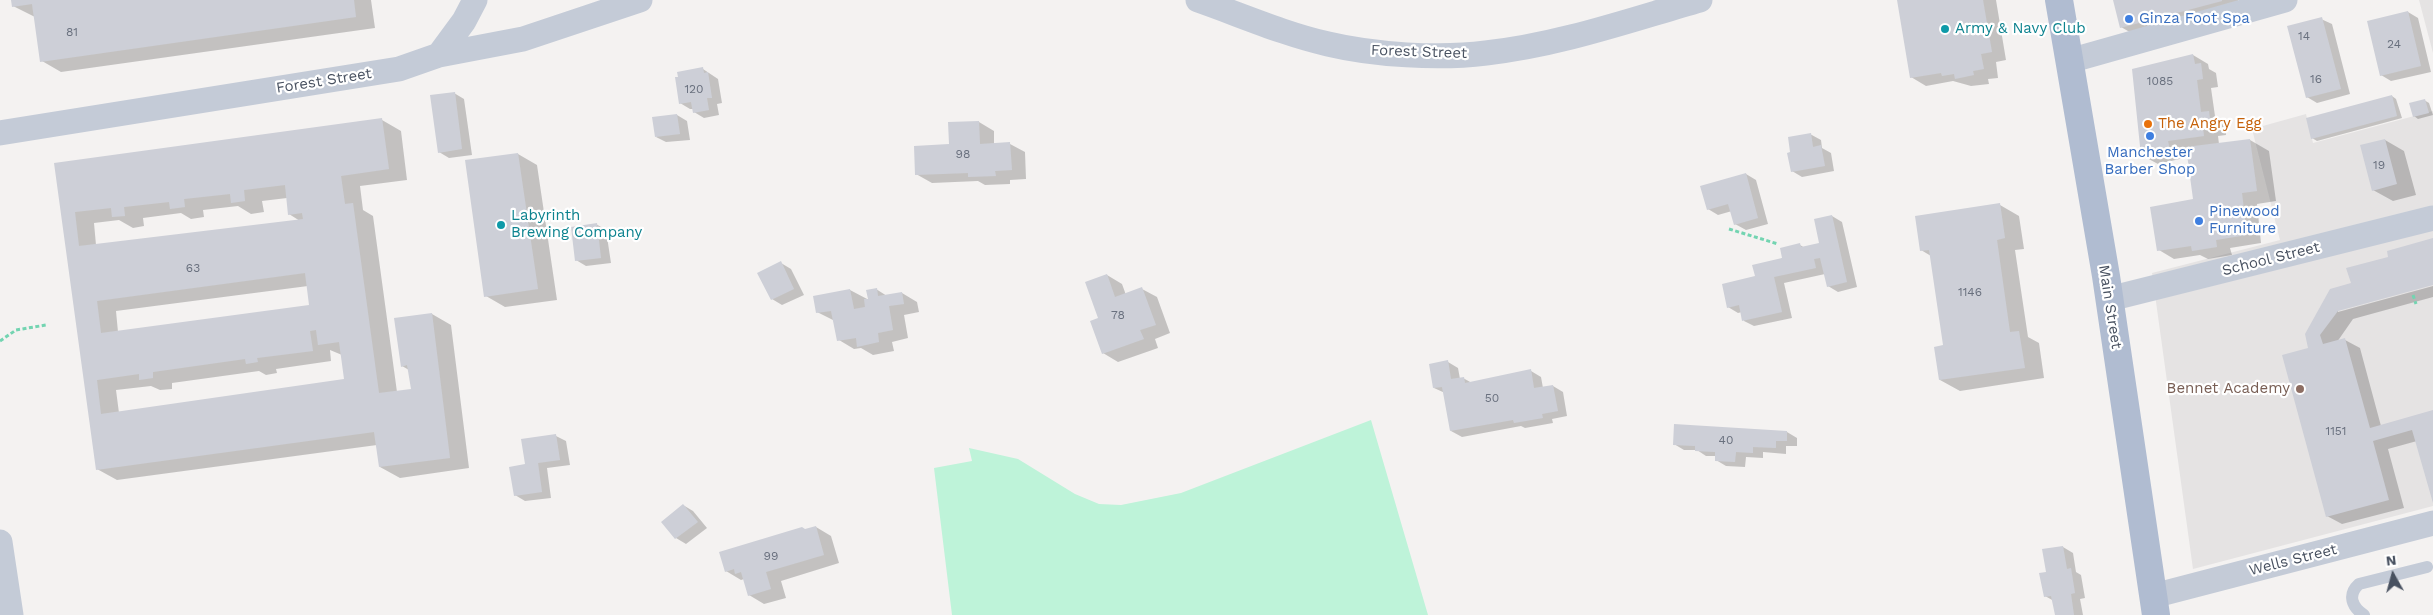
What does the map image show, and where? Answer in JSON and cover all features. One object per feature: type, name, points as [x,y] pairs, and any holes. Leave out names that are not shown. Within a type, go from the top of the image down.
[{"type":"main road","name":"Main Street","points":[[2059,0],[2109,300],[2154,606]]},
{"type":"street","points":[[439,55],[464,21],[474,0]]},
{"type":"street","name":"Forest Street","points":[[0,134],[399,69],[439,55],[523,39],[640,0]]},
{"type":"street","name":"Forest Street","points":[[1198,0],[1326,44],[1356,50],[1446,56],[1485,54],[1558,40],[1700,0]]},
{"type":"street","points":[[2070,61],[2285,0]]},
{"type":"street","name":"School Street","points":[[2109,300],[2433,218]]},
{"type":"street","name":"Wells Street","points":[[2154,606],[2433,523]]},
{"type":"street","points":[[0,542],[11,615]]},
{"type":"lane","points":[[2364,615],[2356,608],[2352,600],[2353,592],[2359,584],[2427,567]]},
{"type":"path","points":[[1729,229],[1778,244]]},
{"type":"path","points":[[2413,295],[2416,304]]},
{"type":"path","points":[[0,340],[16,330],[46,325]]},
{"type":"shaded area","points":[[2419,0],[2433,0],[2433,53]]},
{"type":"shaded area","name":"Bennet Academy","points":[[2433,111],[2433,506],[2193,569],[2152,273],[2280,240],[2252,129],[2306,114],[2313,143]]},
{"type":"green space","points":[[1371,420],[1428,615],[952,615],[934,468],[972,461],[969,448],[1018,459],[1075,494],[1099,504],[1121,505],[1181,493]]},
{"type":"building","points":[[11,0],[354,0],[356,17],[40,62],[32,4],[12,7]]},
{"type":"building","name":"Army & Navy Club","points":[[1897,0],[1983,0],[1992,52],[1981,54],[1984,69],[1973,71],[1974,75],[1955,79],[1954,74],[1942,76],[1941,73],[1910,78]]},
{"type":"building","points":[[2113,0],[2222,0],[2222,1],[2120,28]]},
{"type":"building","points":[[2408,11],[2421,66],[2380,76],[2367,21]]},
{"type":"building","points":[[2322,17],[2341,89],[2306,98],[2287,26]]},
{"type":"building","points":[[2193,54],[2195,64],[2201,63],[2203,79],[2197,80],[2201,112],[2209,111],[2211,127],[2203,128],[2204,136],[2168,141],[2170,150],[2141,156],[2132,69]]},
{"type":"building","points":[[703,67],[704,73],[708,72],[712,98],[707,98],[709,110],[693,113],[691,102],[679,104],[675,77],[678,77],[677,72]]},
{"type":"building","points":[[455,92],[462,149],[438,153],[430,95]]},
{"type":"building","points":[[2392,95],[2397,116],[2311,139],[2306,118]]},
{"type":"building","points":[[2425,99],[2429,113],[2413,117],[2409,103]]},
{"type":"building","points":[[677,114],[680,134],[655,137],[652,117]]},
{"type":"building","points":[[382,118],[389,169],[341,176],[345,204],[353,203],[379,393],[411,389],[407,365],[401,367],[394,318],[432,313],[450,458],[379,467],[374,432],[96,470],[54,163]],"holes":[[[285,185],[288,215],[302,213],[303,219],[79,246],[75,212],[111,208],[112,217],[125,216],[124,207],[169,202],[170,209],[185,207],[184,199],[230,194],[231,203],[245,201],[244,190]],[[305,273],[309,305],[101,333],[97,301]],[[316,330],[318,345],[339,342],[344,379],[101,414],[97,380],[139,374],[139,380],[153,378],[153,372],[245,359],[246,364],[258,362],[257,358],[313,351],[310,331]]]},
{"type":"building","points":[[979,121],[980,144],[1010,142],[1012,170],[995,171],[996,176],[968,177],[968,173],[915,175],[914,146],[949,144],[948,122]]},
{"type":"building","points":[[1811,133],[1813,147],[1821,145],[1825,166],[1791,172],[1787,153],[1790,152],[1788,137]]},
{"type":"building","points":[[2250,139],[2257,191],[2242,193],[2247,235],[2216,240],[2217,247],[2192,251],[2191,246],[2157,251],[2150,207],[2193,199],[2186,147]]},
{"type":"building","points":[[2385,139],[2397,184],[2372,191],[2360,145]]},
{"type":"building","name":"Labyrinth Brewing Company","points":[[518,153],[538,289],[484,297],[465,160]]},
{"type":"building","points":[[1746,173],[1758,218],[1734,225],[1728,204],[1707,210],[1700,186]]},
{"type":"building","points":[[2000,203],[2005,238],[1997,240],[2010,332],[2019,331],[2025,368],[1939,380],[1934,347],[1943,345],[1929,250],[1920,251],[1915,216]]},
{"type":"building","points":[[1832,215],[1847,282],[1827,287],[1820,258],[1814,259],[1816,268],[1774,277],[1782,312],[1742,321],[1739,305],[1727,308],[1722,284],[1755,276],[1752,265],[1782,258],[1780,248],[1800,243],[1801,247],[1819,243],[1814,219]]},
{"type":"building","points":[[597,223],[601,258],[575,261],[571,227]]},
{"type":"building","points":[[2433,238],[2433,285],[2338,311],[2320,335],[2323,344],[2345,338],[2370,428],[2433,410],[2433,503],[2412,430],[2373,441],[2389,500],[2326,517],[2282,355],[2308,348],[2305,334],[2330,289],[2351,283],[2346,268],[2388,257],[2387,251]]},
{"type":"building","points":[[781,261],[794,289],[771,300],[757,273]]},
{"type":"building","points":[[1107,274],[1115,297],[1142,287],[1156,325],[1140,330],[1144,339],[1102,354],[1090,321],[1098,318],[1085,282]]},
{"type":"building","points":[[877,288],[878,296],[902,292],[904,304],[889,306],[893,330],[878,333],[879,342],[857,347],[856,338],[837,341],[831,311],[816,313],[813,296],[850,289],[854,309],[865,307],[864,299],[868,299],[866,290]]},
{"type":"building","points":[[1448,360],[1451,379],[1464,377],[1465,383],[1531,369],[1534,388],[1553,385],[1558,411],[1542,414],[1543,418],[1514,423],[1513,420],[1450,431],[1442,387],[1433,388],[1429,364]]},
{"type":"building","points":[[1674,424],[1787,431],[1787,441],[1776,441],[1776,448],[1753,447],[1753,453],[1736,452],[1735,462],[1715,461],[1715,452],[1695,451],[1695,446],[1673,445]]},
{"type":"building","points":[[556,434],[560,460],[538,463],[542,492],[514,496],[509,467],[525,464],[521,439]]},
{"type":"building","points":[[683,504],[698,522],[675,539],[661,522]]},
{"type":"building","points":[[816,526],[824,555],[766,572],[771,589],[748,596],[741,572],[735,574],[734,569],[725,572],[719,552],[802,527],[805,529]]},
{"type":"building","points":[[2063,546],[2067,569],[2071,568],[2075,593],[2071,594],[2074,615],[2055,615],[2051,596],[2044,597],[2039,573],[2046,572],[2042,549]]},
{"type":"place","name":"Ginza Foot Spa","points":[[2129,19]]},
{"type":"place","name":"Army & Navy Club","points":[[1945,29]]},
{"type":"place","name":"The Angry Egg","points":[[2148,124]]},
{"type":"place","name":"Manchester Barber Shop","points":[[2150,136]]},
{"type":"place","name":"Pinewood Furniture","points":[[2199,221]]},
{"type":"place","name":"Labyrinth Brewing Company","points":[[501,225]]},
{"type":"place","name":"Bennet Academy","points":[[2300,389]]}]
